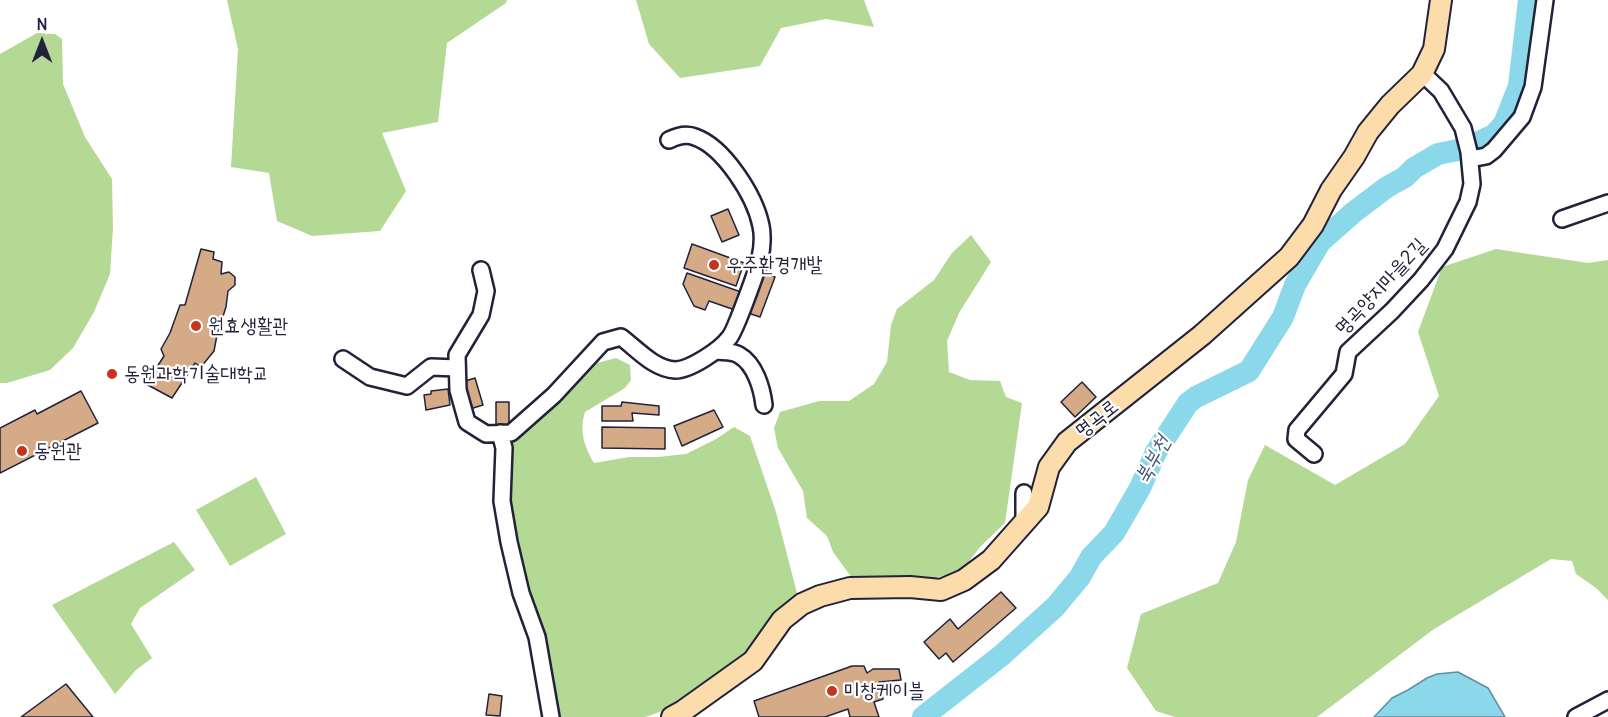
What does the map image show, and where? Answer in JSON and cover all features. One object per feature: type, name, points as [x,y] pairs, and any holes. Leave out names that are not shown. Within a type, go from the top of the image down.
[{"type":"main road","name":"명곡로","points":[[672,717],[753,661],[777,625],[802,604],[820,596],[850,588],[910,587],[941,590],[964,580],[982,567],[1038,507],[1049,467],[1067,442],[1202,335],[1289,257],[1313,225],[1331,190],[1368,132],[1390,105],[1422,73],[1434,50],[1441,0]]},
{"type":"street","points":[[1470,159],[1485,156],[1494,150],[1522,117],[1533,87],[1545,0]]},
{"type":"street","name":"명곡양지마을2길","points":[[1314,454],[1296,439],[1298,430],[1344,374],[1348,352],[1392,311],[1421,280],[1445,249],[1468,202],[1472,183],[1470,159],[1463,128],[1441,91],[1422,73]]},
{"type":"street","points":[[481,270],[486,291],[481,315],[457,355],[457,368],[458,390],[467,422],[486,434],[511,433],[561,388],[603,342],[621,337],[653,363],[676,370],[709,357],[731,337],[760,259],[761,227],[755,207],[743,183],[726,161],[708,144],[693,136],[679,136],[669,140]]},
{"type":"street","points":[[1562,219],[1608,203]]},
{"type":"street","points":[[716,351],[738,354],[752,369],[762,393],[764,405]]},
{"type":"street","points":[[343,359],[370,377],[407,386],[431,367],[457,368]]},
{"type":"street","points":[[500,433],[504,448],[502,501],[509,542],[521,592],[537,637],[552,717]]},
{"type":"street","points":[[1024,493],[1024,524]]},
{"type":"street","points":[[1576,717],[1608,700]]},
{"type":"green space","points":[[227,0],[507,0],[506,3],[447,43],[438,122],[382,133],[406,191],[380,231],[312,236],[277,221],[269,173],[231,167],[238,49]]},
{"type":"green space","points":[[636,0],[864,0],[874,27],[826,19],[781,28],[760,66],[680,78],[649,44]]},
{"type":"green space","points":[[37,33],[55,34],[62,39],[63,84],[85,137],[112,179],[113,228],[110,274],[94,312],[73,348],[50,370],[0,383],[0,54]]},
{"type":"green space","points":[[971,235],[991,262],[959,313],[947,341],[949,372],[970,380],[1000,381],[1006,397],[1022,403],[1005,523],[981,546],[961,571],[932,579],[852,578],[833,552],[827,536],[807,518],[803,491],[778,448],[774,428],[780,412],[819,401],[849,401],[874,384],[887,362],[891,325],[897,309],[934,280],[952,253]]},
{"type":"green space","points":[[1496,249],[1588,263],[1608,260],[1608,600],[1576,574],[1572,561],[1551,559],[1434,629],[1317,717],[1175,717],[1156,711],[1127,668],[1141,614],[1218,583],[1236,542],[1248,480],[1265,445],[1335,485],[1405,444],[1439,396],[1418,332],[1442,267]]},
{"type":"green space","points":[[616,358],[630,365],[631,380],[625,388],[585,412],[583,419],[584,438],[594,463],[629,457],[686,454],[734,427],[750,436],[776,512],[798,597],[749,654],[714,682],[672,706],[645,717],[558,717],[555,686],[545,640],[512,528],[508,473],[509,444],[539,420],[574,383],[597,363]]},
{"type":"green space","points":[[256,477],[286,534],[230,566],[196,510]]},
{"type":"green space","points":[[174,542],[195,570],[140,608],[131,624],[152,658],[136,670],[115,694],[52,605]]},
{"type":"water","points":[[1458,672],[1488,688],[1505,717],[1374,717],[1392,698],[1427,678],[1437,674]]},
{"type":"building","points":[[728,209],[739,235],[722,242],[711,216]]},
{"type":"building","name":"우주환경개발","points":[[692,244],[744,263],[736,286],[684,268]]},
{"type":"building","name":"원효생활관","points":[[201,249],[214,252],[213,259],[222,262],[221,274],[229,272],[235,277],[235,285],[228,291],[214,351],[201,367],[195,363],[172,398],[146,384],[164,356],[161,349],[170,333],[180,305],[185,305]]},
{"type":"building","points":[[760,271],[775,277],[760,317],[745,312]]},
{"type":"building","points":[[687,273],[741,292],[735,310],[709,301],[705,310],[694,306],[683,284]]},
{"type":"building","points":[[475,378],[483,405],[470,409],[462,382]]},
{"type":"building","points":[[1082,382],[1096,397],[1075,417],[1061,402]]},
{"type":"building","points":[[448,389],[450,405],[426,410],[424,395],[431,394],[431,391]]},
{"type":"building","name":"동원관","points":[[81,391],[98,423],[0,473],[0,428],[35,410],[37,414]]},
{"type":"building","points":[[496,402],[509,402],[509,430],[496,430]]},
{"type":"building","points":[[622,402],[659,406],[659,415],[632,413],[633,421],[602,421],[602,406],[621,406]]},
{"type":"building","points":[[714,410],[723,427],[682,446],[674,426]]},
{"type":"building","points":[[602,427],[665,428],[665,449],[602,448]]},
{"type":"building","points":[[1001,592],[1016,608],[953,662],[946,653],[939,659],[924,642],[950,619],[958,629]]},
{"type":"building","name":"미창케이블","points":[[852,666],[864,666],[867,673],[873,669],[899,669],[901,680],[879,682],[883,699],[874,702],[879,717],[850,717],[848,709],[825,717],[759,717],[754,701]]},
{"type":"building","points":[[66,684],[93,717],[21,717]]},
{"type":"building","points":[[489,694],[502,696],[500,716],[486,715]]},
{"type":"waterway","name":"북부천","points":[[923,717],[1002,655],[1055,607],[1080,577],[1091,557],[1114,533],[1140,488],[1156,452],[1188,403],[1249,371],[1283,317],[1295,285],[1320,242],[1354,212],[1387,187],[1405,177],[1414,168],[1438,154],[1463,149],[1494,135],[1504,124],[1519,86],[1529,0]]},
{"type":"place","name":"우주환경개발","points":[[714,265]]},
{"type":"place","name":"원효생활관","points":[[196,326]]},
{"type":"place","name":"동원과학기술대학교","points":[[112,374]]},
{"type":"place","name":"동원관","points":[[22,451]]},
{"type":"place","name":"미창케이블","points":[[832,691]]}]
